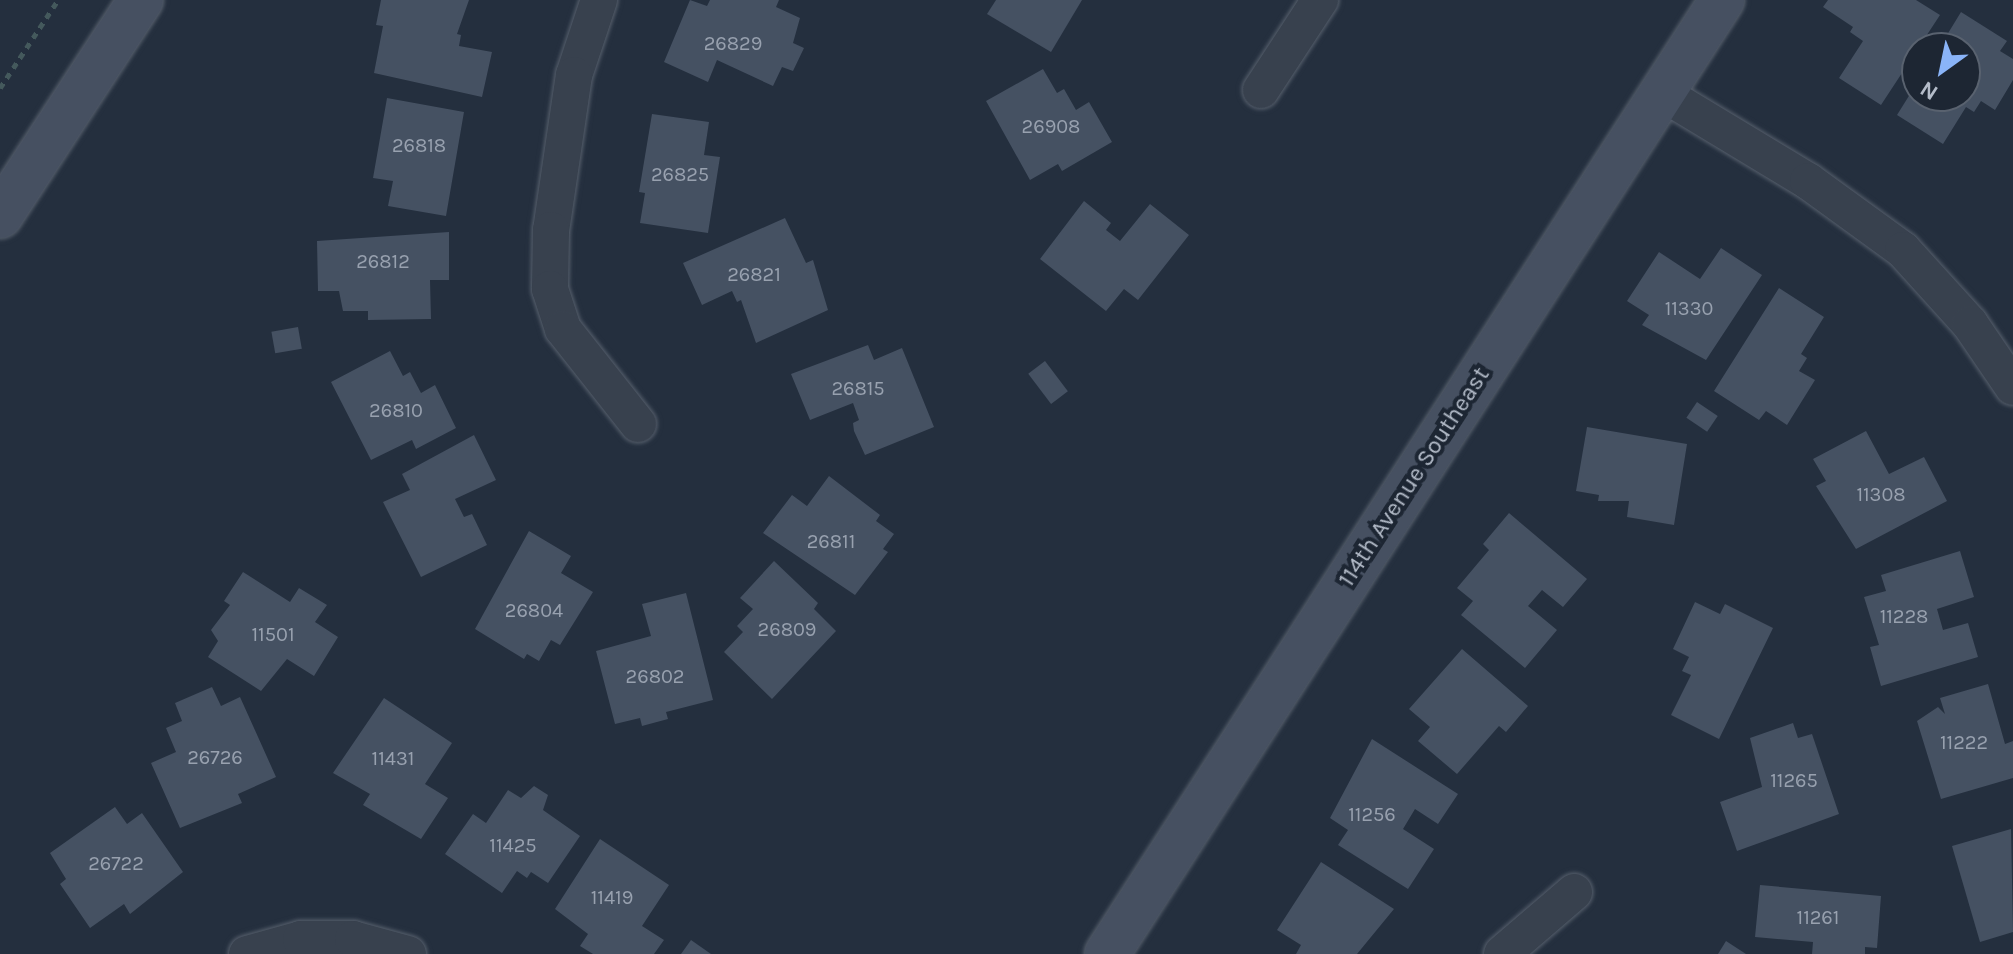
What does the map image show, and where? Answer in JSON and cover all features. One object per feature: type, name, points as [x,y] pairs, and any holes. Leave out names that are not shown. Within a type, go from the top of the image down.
[{"type":"street","points":[[0,216],[141,0]]},
{"type":"street","points":[[599,0],[574,75],[551,230],[550,289],[563,329],[638,424]]},
{"type":"street","points":[[1261,90],[1320,0]]},
{"type":"street","name":"114th Avenue Southeast","points":[[1107,954],[1722,0]]},
{"type":"street","points":[[1662,93],[1808,181],[1903,250],[1970,324],[2013,387]]},
{"type":"street","points":[[1502,954],[1574,892]]},
{"type":"street","points":[[247,954],[301,939],[353,939],[408,954]]},
{"type":"path","points":[[0,88],[58,0]]},
{"type":"building","points":[[381,0],[469,0],[457,34],[461,35],[459,46],[492,52],[482,97],[374,73],[383,26],[376,25]]},
{"type":"building","points":[[690,0],[707,6],[710,0],[779,0],[776,7],[800,18],[793,43],[804,48],[793,71],[782,67],[773,86],[717,60],[708,82],[664,62]]},
{"type":"building","points":[[996,0],[1082,0],[1051,52],[987,14]]},
{"type":"building","points":[[1828,0],[1916,0],[1940,15],[1929,32],[1901,32],[1901,74],[1881,105],[1839,78],[1863,41],[1850,32],[1853,27],[1823,7]]},
{"type":"building","points":[[1961,12],[2007,41],[2000,51],[2013,59],[2013,80],[1995,110],[1981,101],[1981,32],[1949,32]]},
{"type":"building","points":[[1043,69],[1057,93],[1064,89],[1076,110],[1089,102],[1112,142],[1062,171],[1058,164],[1030,180],[986,101]]},
{"type":"building","points":[[387,98],[464,112],[446,216],[388,206],[393,181],[373,178]]},
{"type":"building","points":[[1901,109],[1901,112],[1963,112],[1943,144],[1897,115]]},
{"type":"building","points":[[652,114],[709,122],[704,155],[720,157],[708,233],[640,223],[645,193],[639,192]]},
{"type":"building","points":[[1084,201],[1111,223],[1106,230],[1120,241],[1150,204],[1189,235],[1138,300],[1124,289],[1106,311],[1040,259]]},
{"type":"building","points":[[785,218],[806,263],[813,260],[828,310],[756,343],[741,300],[737,302],[732,291],[702,305],[683,263]]},
{"type":"building","points":[[449,232],[449,280],[430,280],[431,319],[368,320],[368,311],[343,311],[339,291],[318,291],[317,241]]},
{"type":"building","points":[[1721,248],[1762,275],[1706,360],[1642,325],[1649,315],[1627,301],[1659,252],[1700,279]]},
{"type":"building","points":[[1779,288],[1824,317],[1801,354],[1807,358],[1799,371],[1815,380],[1787,425],[1766,411],[1759,420],[1714,391]]},
{"type":"building","points":[[298,327],[302,349],[275,353],[271,332]]},
{"type":"building","points":[[868,345],[874,360],[902,348],[934,427],[865,455],[854,431],[853,423],[859,420],[853,403],[810,420],[791,374]]},
{"type":"building","points":[[390,351],[403,376],[410,372],[421,393],[435,385],[456,428],[416,449],[412,440],[371,460],[331,382]]},
{"type":"building","points":[[1045,361],[1068,391],[1051,404],[1028,374]]},
{"type":"building","points":[[1697,402],[1718,416],[1707,432],[1686,418]]},
{"type":"building","points":[[1587,427],[1687,444],[1674,525],[1627,517],[1629,501],[1598,501],[1599,495],[1576,491]]},
{"type":"building","points":[[1866,431],[1889,474],[1924,457],[1947,501],[1856,549],[1816,486],[1826,481],[1813,459]]},
{"type":"building","points":[[474,435],[496,480],[455,499],[464,517],[472,514],[487,545],[421,577],[383,502],[410,490],[402,474]]},
{"type":"building","points":[[829,476],[880,515],[876,521],[894,534],[883,549],[888,552],[855,595],[763,533],[792,495],[807,506]]},
{"type":"building","points":[[1509,513],[1587,579],[1563,607],[1542,590],[1528,606],[1557,630],[1525,668],[1461,615],[1473,601],[1457,588],[1489,550],[1483,544]]},
{"type":"building","points":[[529,531],[571,556],[561,573],[593,592],[560,645],[551,640],[539,661],[527,654],[524,659],[475,629]]},
{"type":"building","points":[[1960,551],[1974,597],[1937,609],[1943,630],[1968,623],[1978,657],[1881,686],[1870,647],[1879,645],[1864,597],[1886,591],[1881,575]]},
{"type":"building","points":[[774,561],[818,603],[814,609],[836,631],[772,699],[724,652],[743,632],[737,626],[753,609],[740,598]]},
{"type":"building","points":[[243,572],[290,602],[299,588],[327,605],[315,622],[338,637],[314,676],[287,659],[261,691],[208,657],[218,641],[211,630],[230,605],[224,601]]},
{"type":"building","points":[[686,593],[713,700],[666,712],[668,719],[642,726],[640,718],[615,724],[596,651],[651,636],[642,604]]},
{"type":"building","points":[[1695,602],[1720,614],[1725,604],[1773,628],[1719,739],[1671,715],[1691,675],[1682,671],[1689,657],[1673,649]]},
{"type":"building","points":[[1462,649],[1528,706],[1506,732],[1499,726],[1457,774],[1418,741],[1430,727],[1409,709]]},
{"type":"building","points":[[1988,684],[2005,744],[2013,741],[2013,778],[1941,799],[1917,721],[1938,707],[1945,714],[1940,698]]},
{"type":"building","points":[[212,687],[221,706],[240,697],[276,777],[238,794],[242,803],[180,828],[151,763],[176,752],[166,728],[182,721],[175,703]]},
{"type":"building","points":[[384,698],[452,743],[425,784],[448,798],[421,839],[363,805],[370,794],[333,773]]},
{"type":"building","points":[[1793,723],[1798,738],[1812,734],[1839,814],[1737,851],[1720,802],[1762,787],[1750,738]]},
{"type":"building","points":[[1372,739],[1458,794],[1438,824],[1415,809],[1403,829],[1434,849],[1408,889],[1338,845],[1348,830],[1330,818]]},
{"type":"building","points":[[534,786],[548,795],[543,810],[580,836],[548,883],[531,872],[527,878],[517,871],[502,893],[445,854],[473,814],[486,823],[508,790],[521,798]]},
{"type":"building","points":[[115,807],[127,824],[142,813],[183,872],[130,914],[124,904],[90,928],[60,884],[66,879],[50,853]]},
{"type":"building","points":[[2011,829],[2013,932],[1980,942],[1952,846]]},
{"type":"building","points":[[600,839],[669,885],[642,926],[664,940],[654,954],[593,954],[580,946],[588,934],[555,909]]},
{"type":"building","points":[[1321,862],[1394,909],[1357,954],[1296,954],[1301,945],[1277,930]]},
{"type":"building","points":[[1760,885],[1881,896],[1877,948],[1865,947],[1865,954],[1812,954],[1813,942],[1755,937]]},
{"type":"building","points":[[691,940],[711,954],[681,954]]},
{"type":"building","points":[[1726,941],[1746,954],[1718,954]]}]
